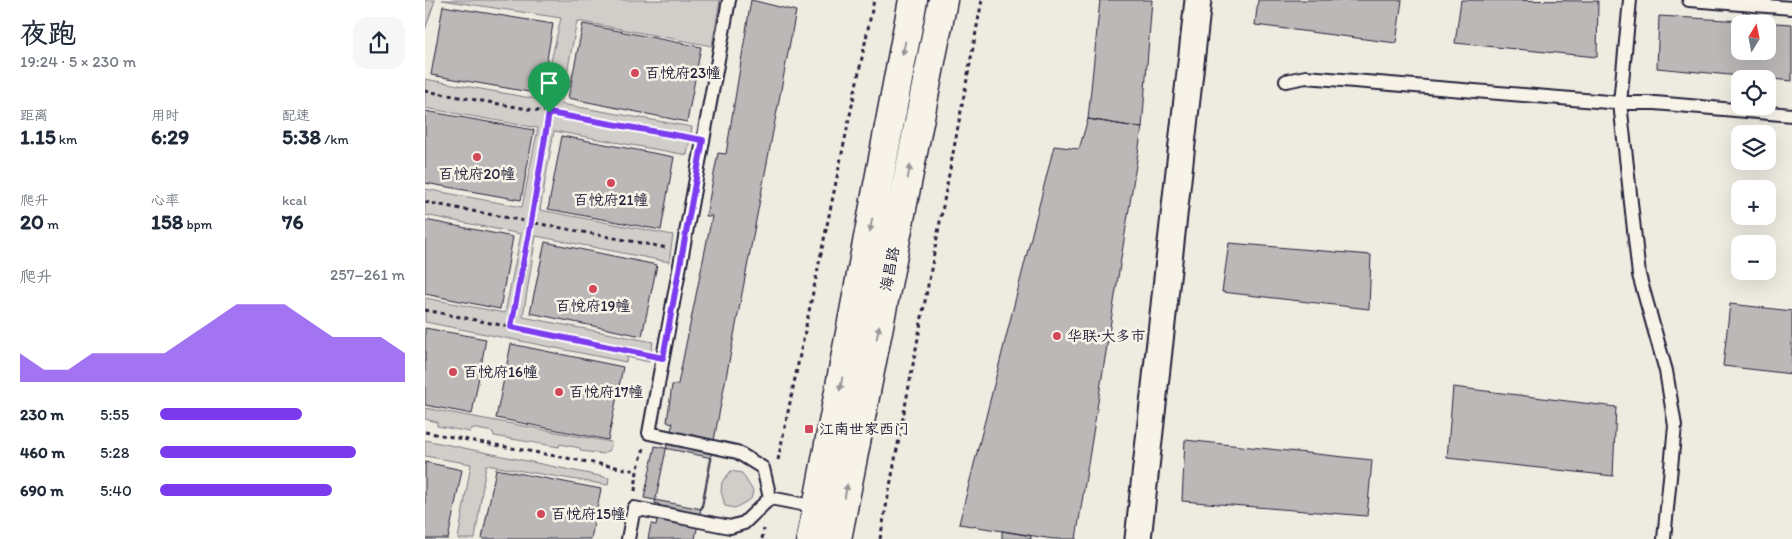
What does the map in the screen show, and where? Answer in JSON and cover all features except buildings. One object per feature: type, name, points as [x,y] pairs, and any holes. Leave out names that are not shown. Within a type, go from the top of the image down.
[{"type":"main road","name":"海昌路","points":[[811,539],[913,0]]},
{"type":"main road","name":"海昌路","points":[[837,539],[943,0]]},
{"type":"street","points":[[1138,539],[1198,0]]},
{"type":"lane","points":[[729,0],[649,433],[737,452],[763,468],[770,498]]},
{"type":"lane","points":[[1630,0],[1620,103],[1639,275],[1666,371],[1675,426],[1665,539]]},
{"type":"lane","points":[[1689,0],[1792,8]]},
{"type":"lane","points":[[1286,81],[1306,77],[1620,103],[1655,102],[1792,115]]},
{"type":"lane","points":[[770,498],[817,507]]},
{"type":"lane","points":[[628,539],[634,508],[730,527],[744,523],[770,498]]},
{"type":"path","points":[[770,498],[874,0]]},
{"type":"path","points":[[880,539],[982,0]]},
{"type":"path","points":[[425,92],[703,140]]},
{"type":"path","points":[[511,327],[549,113]]},
{"type":"path","points":[[425,202],[683,250]]},
{"type":"path","points":[[425,310],[663,358]]},
{"type":"path","points":[[425,432],[637,471]]},
{"type":"path","points":[[634,508],[637,471],[649,433]]},
{"type":"shaded area","points":[[425,0],[435,0],[425,30]]},
{"type":"shaded area","points":[[442,0],[720,0],[712,46],[577,21],[561,104],[692,127],[687,155],[554,131],[540,210],[673,235],[669,262],[536,236],[523,317],[653,342],[649,362],[627,357],[626,362],[425,322],[425,298],[505,313],[521,234],[425,215],[425,189],[522,207],[538,128],[425,108],[425,79],[542,100],[561,18]]},
{"type":"shaded area","points":[[425,408],[611,442],[610,450],[603,454],[581,451],[580,448],[560,444],[559,447],[494,436],[493,432],[472,428],[470,432],[437,426],[437,422],[425,419]]},
{"type":"shaded area","points":[[425,440],[609,478],[608,485],[486,465],[475,539],[458,539],[471,464],[425,456]]},
{"type":"shaded area","points":[[731,471],[742,473],[753,491],[751,499],[735,508],[725,506],[721,491],[722,482]]},
{"type":"place","name":"百悦府23幢","points":[[635,73]]},
{"type":"place","name":"百悦府20幢","points":[[477,157]]},
{"type":"place","name":"百悦府21幢","points":[[611,183]]},
{"type":"place","name":"百悦府19幢","points":[[593,289]]},
{"type":"place","name":"华联·大多市","points":[[1057,336]]},
{"type":"place","name":"百悦府16幢","points":[[453,372]]},
{"type":"place","name":"百悦府17幢","points":[[559,392]]},
{"type":"place","name":"江南世家西门","points":[[809,429]]},
{"type":"place","name":"百悦府15幢","points":[[541,514]]},
{"type":"route","points":[[549,113],[703,140],[663,358],[511,327],[549,113]]}]
